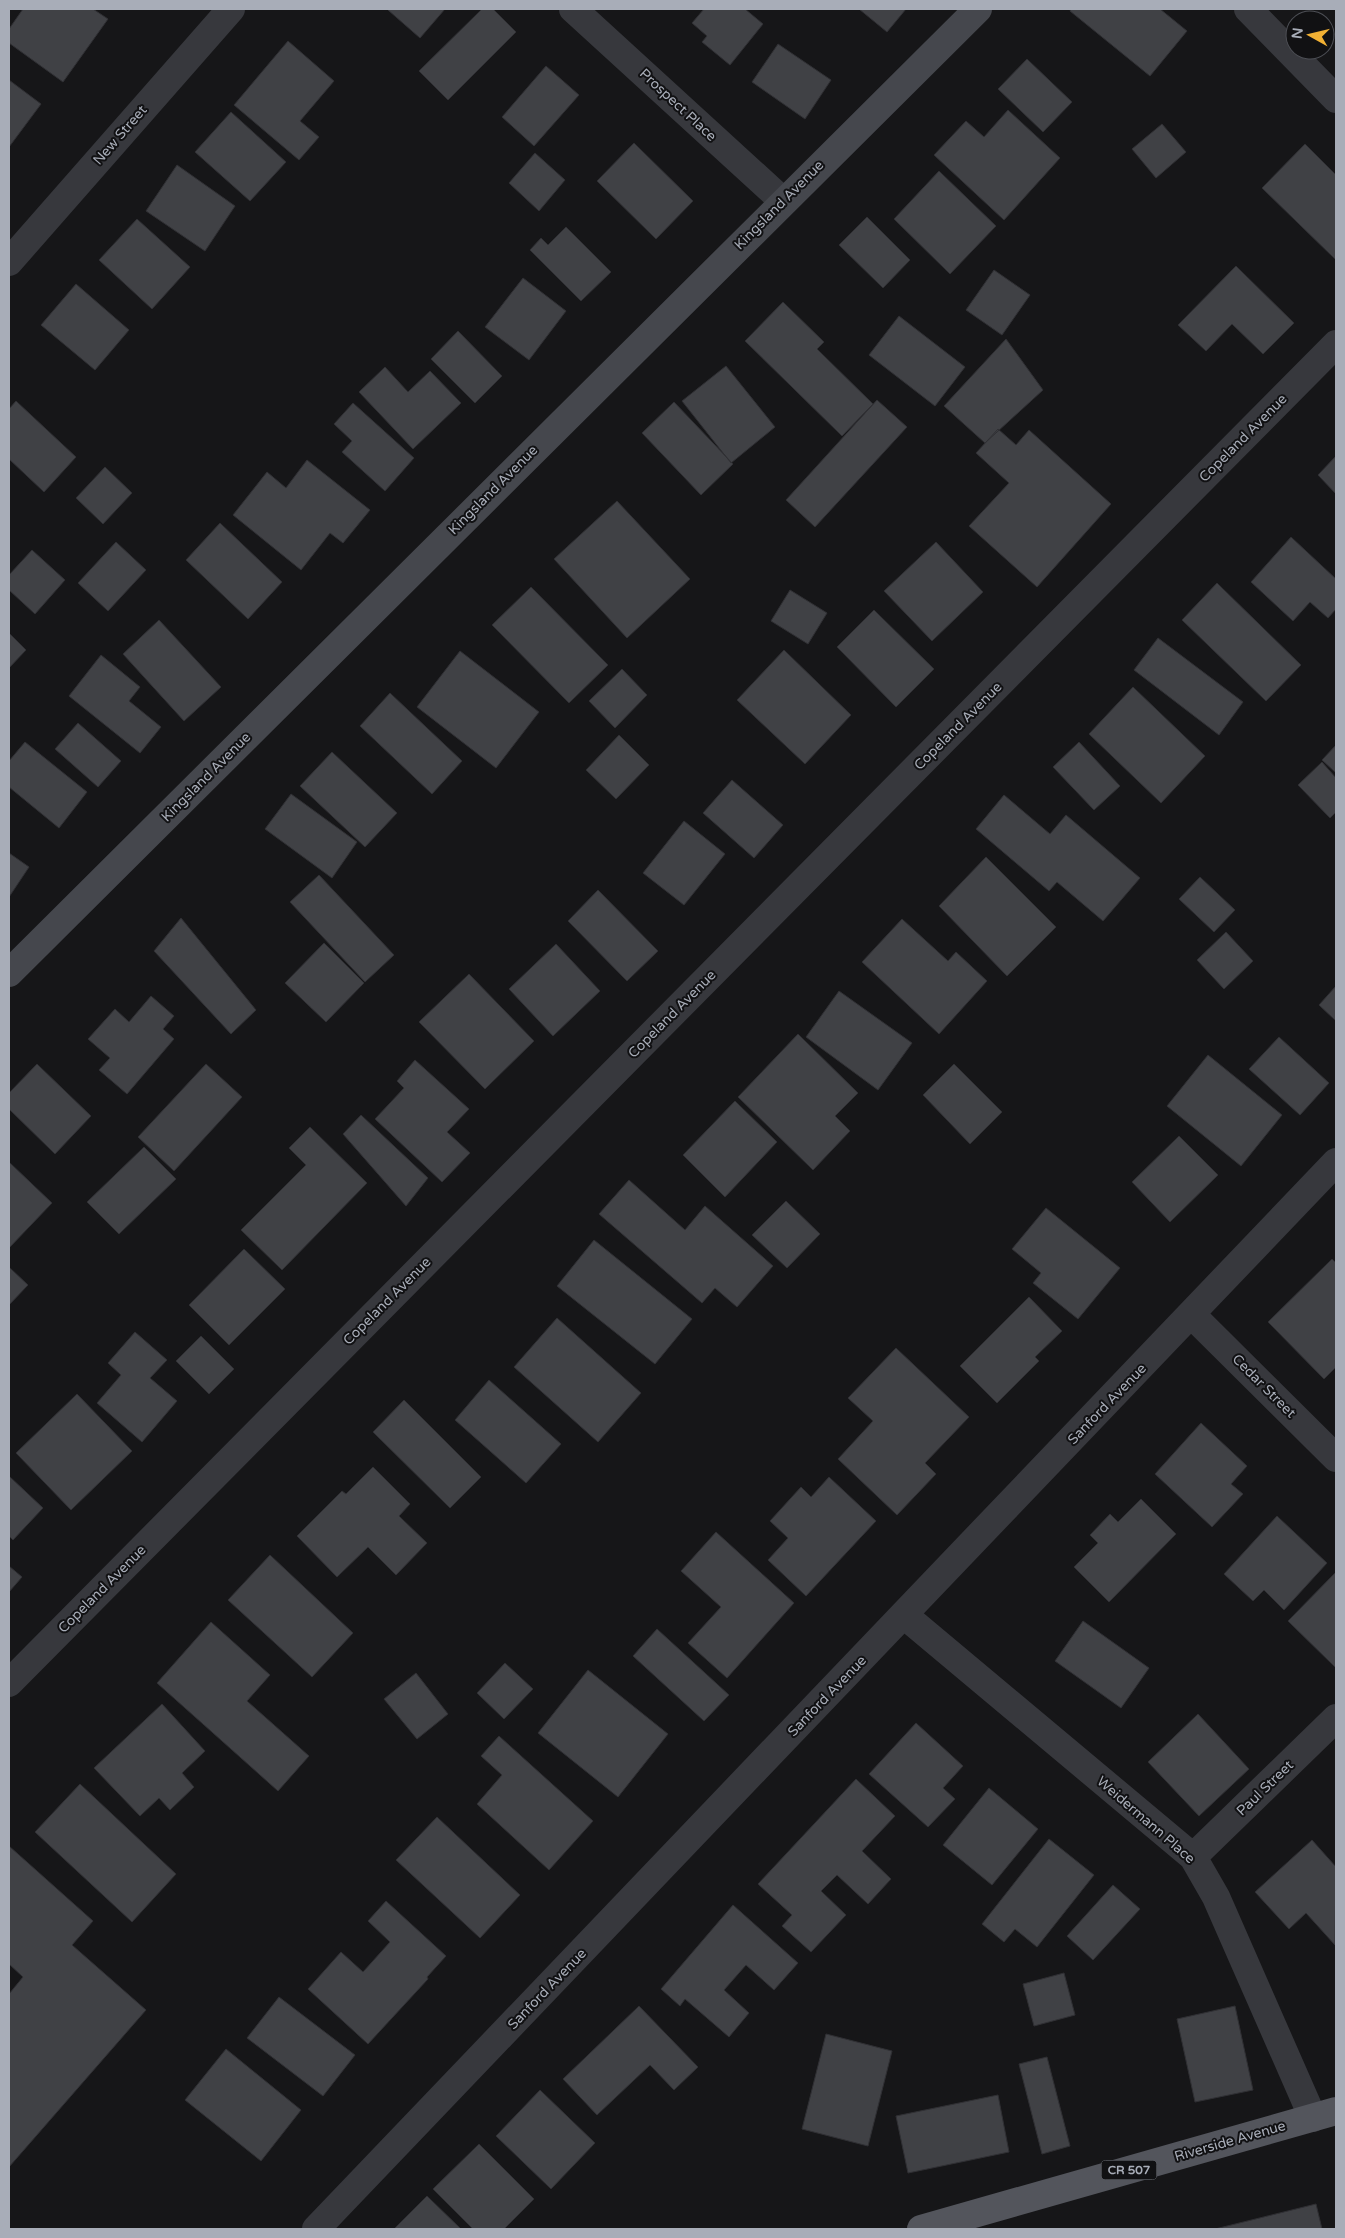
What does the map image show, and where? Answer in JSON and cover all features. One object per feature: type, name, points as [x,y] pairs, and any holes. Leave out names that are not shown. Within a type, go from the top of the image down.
[{"type":"main road","name":"Kingsland Avenue","points":[[9,973],[782,201],[978,9]]},
{"type":"main road","name":"Riverside Avenue","points":[[921,2229],[978,2221],[1325,2114]]},
{"type":"street","name":"New Street","points":[[9,262],[231,9]]},
{"type":"street","name":"Prospect Place","points":[[573,9],[782,201]]},
{"type":"street","points":[[1248,9],[1336,99]]},
{"type":"street","name":"Copeland Avenue","points":[[9,1684],[1336,344]]},
{"type":"street","name":"Sanford Avenue","points":[[316,2229],[1192,1315],[1336,1162]]},
{"type":"street","name":"Cedar Street","points":[[1192,1315],[1336,1458]]},
{"type":"street","name":"Weidermann Place","points":[[904,1615],[1194,1857],[1325,2114]]},
{"type":"street","name":"Paul Street","points":[[1194,1857],[1336,1718]]},
{"type":"building","points":[[23,9],[93,9],[108,19],[63,82],[9,43],[9,29]]},
{"type":"building","points":[[389,9],[445,9],[420,38]]},
{"type":"building","points":[[482,9],[493,9],[516,32],[448,100],[419,71]]},
{"type":"building","points":[[704,9],[745,9],[763,24],[730,65],[702,42],[707,36],[692,23]]},
{"type":"building","points":[[859,9],[906,9],[887,32]]},
{"type":"building","points":[[1071,9],[1160,9],[1187,31],[1150,76],[1070,11]]},
{"type":"building","points":[[288,41],[334,81],[300,121],[319,137],[299,160],[234,105]]},
{"type":"building","points":[[778,44],[831,80],[805,119],[752,82]]},
{"type":"building","points":[[1027,59],[1072,102],[1043,132],[998,89]]},
{"type":"building","points":[[546,66],[579,95],[534,146],[502,117]]},
{"type":"building","points":[[9,80],[41,104],[9,147]]},
{"type":"building","points":[[1008,110],[1060,158],[1004,220],[934,155],[966,121],[984,137]]},
{"type":"building","points":[[231,112],[286,162],[250,201],[195,152]]},
{"type":"building","points":[[1162,124],[1186,152],[1156,178],[1132,149]]},
{"type":"building","points":[[634,143],[693,201],[656,239],[597,181]]},
{"type":"building","points":[[1305,144],[1336,175],[1336,260],[1262,188]]},
{"type":"building","points":[[535,153],[565,180],[539,211],[509,183]]},
{"type":"building","points":[[177,165],[235,206],[205,251],[146,211]]},
{"type":"building","points":[[939,171],[996,226],[950,274],[894,219]]},
{"type":"building","points":[[867,217],[910,260],[883,288],[839,245]]},
{"type":"building","points":[[137,219],[190,267],[152,309],[99,260]]},
{"type":"building","points":[[566,227],[611,272],[581,301],[530,250],[541,238],[548,245]]},
{"type":"building","points":[[1236,266],[1294,323],[1263,354],[1232,324],[1206,351],[1178,325]]},
{"type":"building","points":[[994,270],[1030,295],[1002,335],[966,310]]},
{"type":"building","points":[[523,278],[566,311],[529,360],[485,327]]},
{"type":"building","points":[[76,284],[129,330],[95,370],[41,325]]},
{"type":"building","points":[[783,302],[824,342],[817,349],[873,404],[842,436],[745,341]]},
{"type":"building","points":[[899,316],[965,367],[935,406],[869,355]]},
{"type":"building","points":[[458,331],[502,376],[475,403],[431,359]]},
{"type":"building","points":[[1006,339],[1043,390],[985,443],[944,406]]},
{"type":"building","points":[[726,366],[775,427],[731,463],[682,401]]},
{"type":"building","points":[[385,367],[408,392],[430,371],[461,403],[413,449],[359,392]]},
{"type":"building","points":[[877,400],[907,427],[815,527],[786,500]]},
{"type":"building","points":[[16,401],[76,457],[44,492],[9,459],[9,409]]},
{"type":"building","points":[[674,402],[733,464],[701,495],[642,433]]},
{"type":"building","points":[[353,403],[414,458],[385,491],[342,452],[352,441],[334,424]]},
{"type":"building","points":[[998,429],[1016,445],[1029,430],[1111,504],[1037,587],[969,526],[1009,483],[976,453]]},
{"type":"building","points":[[1336,456],[1336,494],[1318,475]]},
{"type":"building","points":[[307,460],[370,510],[343,543],[330,533],[301,570],[233,515],[267,472],[286,488]]},
{"type":"building","points":[[105,467],[132,493],[103,524],[76,498]]},
{"type":"building","points":[[617,501],[690,579],[627,638],[554,559]]},
{"type":"building","points":[[220,523],[282,582],[248,619],[186,560]]},
{"type":"building","points":[[1291,537],[1336,579],[1336,609],[1328,618],[1310,602],[1293,621],[1251,582]]},
{"type":"building","points":[[116,542],[146,570],[108,611],[78,583]]},
{"type":"building","points":[[936,542],[983,592],[932,641],[884,591]]},
{"type":"building","points":[[32,550],[65,580],[35,614],[9,590],[9,575]]},
{"type":"building","points":[[1217,583],[1301,665],[1266,701],[1182,620]]},
{"type":"building","points":[[531,587],[608,665],[569,703],[492,625]]},
{"type":"building","points":[[790,590],[827,613],[808,644],[771,621]]},
{"type":"building","points":[[874,610],[934,669],[896,707],[837,647]]},
{"type":"building","points":[[159,620],[221,687],[184,721],[123,654]]},
{"type":"building","points":[[9,633],[26,650],[9,668]]},
{"type":"building","points":[[1158,638],[1243,702],[1219,735],[1134,670]]},
{"type":"building","points":[[784,650],[851,715],[805,764],[737,700]]},
{"type":"building","points":[[460,651],[539,712],[496,768],[417,707]]},
{"type":"building","points":[[101,655],[140,687],[129,701],[161,727],[140,753],[69,696]]},
{"type":"building","points":[[622,669],[647,695],[615,728],[589,701]]},
{"type":"building","points":[[1133,687],[1205,756],[1161,803],[1089,734]]},
{"type":"building","points":[[390,693],[462,761],[432,794],[360,726]]},
{"type":"building","points":[[78,723],[121,761],[98,787],[55,749]]},
{"type":"building","points":[[619,735],[649,765],[616,799],[586,770]]},
{"type":"building","points":[[25,742],[87,792],[59,828],[9,787],[9,761]]},
{"type":"building","points":[[1079,742],[1120,786],[1094,810],[1053,767]]},
{"type":"building","points":[[1336,745],[1336,773],[1322,760]]},
{"type":"building","points":[[332,752],[397,813],[365,847],[300,786]]},
{"type":"building","points":[[1322,762],[1336,778],[1336,812],[1330,818],[1298,785]]},
{"type":"building","points":[[732,780],[783,825],[754,858],[703,813]]},
{"type":"building","points":[[291,794],[357,842],[332,878],[265,829]]},
{"type":"building","points":[[1004,795],[1050,834],[1066,815],[1140,878],[1103,921],[1057,882],[1049,891],[976,829]]},
{"type":"building","points":[[684,821],[725,854],[684,905],[643,873]]},
{"type":"building","points":[[9,853],[29,867],[9,897]]},
{"type":"building","points":[[986,857],[1056,927],[1007,976],[939,906]]},
{"type":"building","points":[[319,875],[394,955],[365,982],[290,902]]},
{"type":"building","points":[[1200,877],[1235,910],[1214,932],[1179,899]]},
{"type":"building","points":[[598,890],[658,951],[627,981],[568,921]]},
{"type":"building","points":[[181,918],[256,1010],[231,1034],[154,951]]},
{"type":"building","points":[[902,919],[948,961],[956,952],[987,981],[939,1034],[862,962]]},
{"type":"building","points":[[1226,932],[1253,961],[1224,989],[1197,960]]},
{"type":"building","points":[[324,943],[364,983],[326,1022],[285,983]]},
{"type":"building","points":[[556,944],[600,991],[553,1036],[509,989]]},
{"type":"building","points":[[469,974],[534,1041],[485,1089],[419,1022]]},
{"type":"building","points":[[1336,986],[1336,1021],[1319,1005]]},
{"type":"building","points":[[839,991],[912,1043],[878,1090],[806,1037]]},
{"type":"building","points":[[151,996],[174,1016],[163,1029],[174,1039],[127,1094],[99,1070],[110,1058],[88,1039],[115,1009],[129,1022]]},
{"type":"building","points":[[798,1034],[858,1093],[835,1116],[850,1131],[813,1170],[738,1097]]},
{"type":"building","points":[[1279,1037],[1329,1083],[1300,1115],[1249,1069]]},
{"type":"building","points":[[1208,1055],[1282,1115],[1241,1166],[1167,1106]]},
{"type":"building","points":[[415,1060],[469,1109],[447,1132],[470,1153],[442,1182],[375,1119],[404,1088],[397,1081]]},
{"type":"building","points":[[37,1064],[91,1116],[55,1154],[9,1109],[9,1093]]},
{"type":"building","points":[[206,1064],[242,1097],[174,1171],[138,1137]]},
{"type":"building","points":[[954,1064],[1002,1112],[970,1144],[923,1095]]},
{"type":"building","points":[[735,1101],[777,1142],[725,1197],[683,1155]]},
{"type":"building","points":[[361,1115],[428,1178],[406,1206],[343,1134]]},
{"type":"building","points":[[310,1127],[367,1183],[282,1270],[241,1230],[306,1165],[289,1148]]},
{"type":"building","points":[[1179,1136],[1218,1175],[1170,1222],[1132,1182]]},
{"type":"building","points":[[144,1147],[176,1179],[119,1234],[87,1202]]},
{"type":"building","points":[[9,1162],[52,1203],[9,1248]]},
{"type":"building","points":[[629,1180],[685,1230],[705,1206],[773,1266],[737,1307],[715,1288],[702,1303],[599,1214]]},
{"type":"building","points":[[786,1201],[820,1234],[787,1268],[752,1235]]},
{"type":"building","points":[[1046,1208],[1120,1268],[1078,1319],[1033,1283],[1041,1273],[1012,1249]]},
{"type":"building","points":[[594,1240],[692,1319],[655,1364],[557,1286]]},
{"type":"building","points":[[244,1249],[285,1289],[229,1345],[189,1305]]},
{"type":"building","points":[[1332,1259],[1336,1263],[1336,1367],[1324,1379],[1268,1322]]},
{"type":"building","points":[[9,1267],[28,1285],[9,1305]]},
{"type":"building","points":[[1029,1297],[1062,1331],[1035,1357],[1039,1361],[997,1403],[960,1366]]},
{"type":"building","points":[[557,1318],[641,1393],[598,1442],[514,1367]]},
{"type":"building","points":[[135,1332],[167,1360],[150,1378],[177,1401],[142,1442],[97,1403],[121,1375],[108,1363]]},
{"type":"building","points":[[201,1336],[234,1369],[209,1394],[176,1361]]},
{"type":"building","points":[[896,1348],[969,1417],[925,1463],[936,1474],[897,1515],[838,1459],[873,1421],[848,1398]]},
{"type":"building","points":[[489,1380],[561,1444],[526,1483],[455,1420]]},
{"type":"building","points":[[77,1394],[132,1451],[71,1510],[16,1453]]},
{"type":"building","points":[[404,1400],[481,1477],[450,1508],[373,1432]]},
{"type":"building","points":[[1201,1423],[1247,1466],[1231,1484],[1243,1494],[1212,1527],[1155,1474]]},
{"type":"building","points":[[373,1467],[410,1504],[399,1516],[427,1543],[396,1575],[368,1547],[337,1577],[297,1536],[342,1491],[346,1494]]},
{"type":"building","points":[[9,1476],[43,1508],[13,1540],[9,1536]]},
{"type":"building","points":[[829,1477],[876,1521],[806,1596],[768,1560],[788,1538],[770,1521],[801,1487],[811,1497]]},
{"type":"building","points":[[1141,1499],[1176,1534],[1109,1602],[1074,1567],[1098,1543],[1090,1535],[1110,1514],[1118,1522]]},
{"type":"building","points":[[1277,1516],[1327,1563],[1284,1610],[1264,1590],[1253,1601],[1224,1574]]},
{"type":"building","points":[[716,1532],[794,1603],[727,1678],[688,1643],[721,1607],[681,1571]]},
{"type":"building","points":[[270,1555],[353,1633],[312,1677],[228,1600]]},
{"type":"building","points":[[9,1566],[22,1577],[9,1592]]},
{"type":"building","points":[[1336,1572],[1336,1668],[1288,1621]]},
{"type":"building","points":[[1083,1621],[1149,1668],[1121,1708],[1055,1661]]},
{"type":"building","points":[[211,1622],[270,1675],[247,1701],[309,1756],[278,1791],[157,1683]]},
{"type":"building","points":[[657,1629],[729,1695],[704,1721],[633,1656]]},
{"type":"building","points":[[505,1663],[533,1689],[504,1719],[477,1693]]},
{"type":"building","points":[[588,1670],[668,1734],[618,1797],[538,1733]]},
{"type":"building","points":[[416,1673],[448,1714],[417,1739],[384,1699]]},
{"type":"building","points":[[162,1704],[205,1751],[182,1773],[194,1787],[170,1810],[159,1798],[140,1816],[94,1768]]},
{"type":"building","points":[[1198,1714],[1249,1769],[1199,1816],[1148,1762]]},
{"type":"building","points":[[916,1723],[963,1766],[943,1788],[955,1799],[928,1827],[869,1774]]},
{"type":"building","points":[[499,1736],[593,1821],[549,1870],[477,1804],[502,1775],[481,1756]]},
{"type":"building","points":[[856,1779],[895,1816],[862,1851],[891,1879],[868,1904],[837,1875],[821,1891],[846,1915],[811,1952],[782,1926],[792,1915],[758,1884]]},
{"type":"building","points":[[80,1784],[176,1874],[132,1922],[35,1832]]},
{"type":"building","points":[[989,1788],[1038,1829],[992,1885],[943,1845]]},
{"type":"building","points":[[437,1817],[520,1895],[480,1938],[396,1860]]},
{"type":"building","points":[[1049,1839],[1094,1875],[1037,1947],[1015,1929],[1004,1942],[982,1924]]},
{"type":"building","points":[[1312,1840],[1336,1867],[1335,1945],[1306,1913],[1289,1929],[1255,1892]]},
{"type":"building","points":[[9,1846],[93,1921],[72,1945],[146,2010],[9,2167],[9,1994],[23,1977],[9,1964]]},
{"type":"building","points":[[1113,1885],[1140,1909],[1093,1960],[1067,1936]]},
{"type":"building","points":[[386,1901],[446,1956],[427,1977],[428,1979],[368,2044],[308,1989],[341,1952],[363,1972],[390,1942],[368,1921]]},
{"type":"building","points":[[733,1905],[798,1963],[774,1990],[746,1965],[724,1990],[749,2013],[729,2037],[685,1999],[680,2006],[661,1989]]},
{"type":"building","points":[[1064,1973],[1075,2015],[1034,2026],[1023,1984]]},
{"type":"building","points":[[279,1997],[355,2055],[323,2096],[247,2038]]},
{"type":"building","points":[[639,2006],[698,2067],[674,2090],[650,2065],[597,2115],[563,2079]]},
{"type":"building","points":[[1235,2006],[1253,2090],[1195,2102],[1177,2019]]},
{"type":"building","points":[[826,2034],[892,2051],[868,2146],[802,2129]]},
{"type":"building","points":[[226,2049],[301,2110],[261,2161],[185,2100]]},
{"type":"building","points":[[1047,2057],[1070,2146],[1042,2154],[1019,2064]]},
{"type":"building","points":[[540,2090],[595,2143],[551,2189],[496,2136]]},
{"type":"building","points":[[998,2095],[1009,2152],[908,2173],[896,2116]]},
{"type":"building","points":[[479,2144],[534,2199],[504,2229],[473,2229],[433,2189]]},
{"type":"building","points":[[427,2196],[461,2229],[394,2229]]},
{"type":"building","points":[[1316,2204],[1322,2229],[1215,2229]]}]
